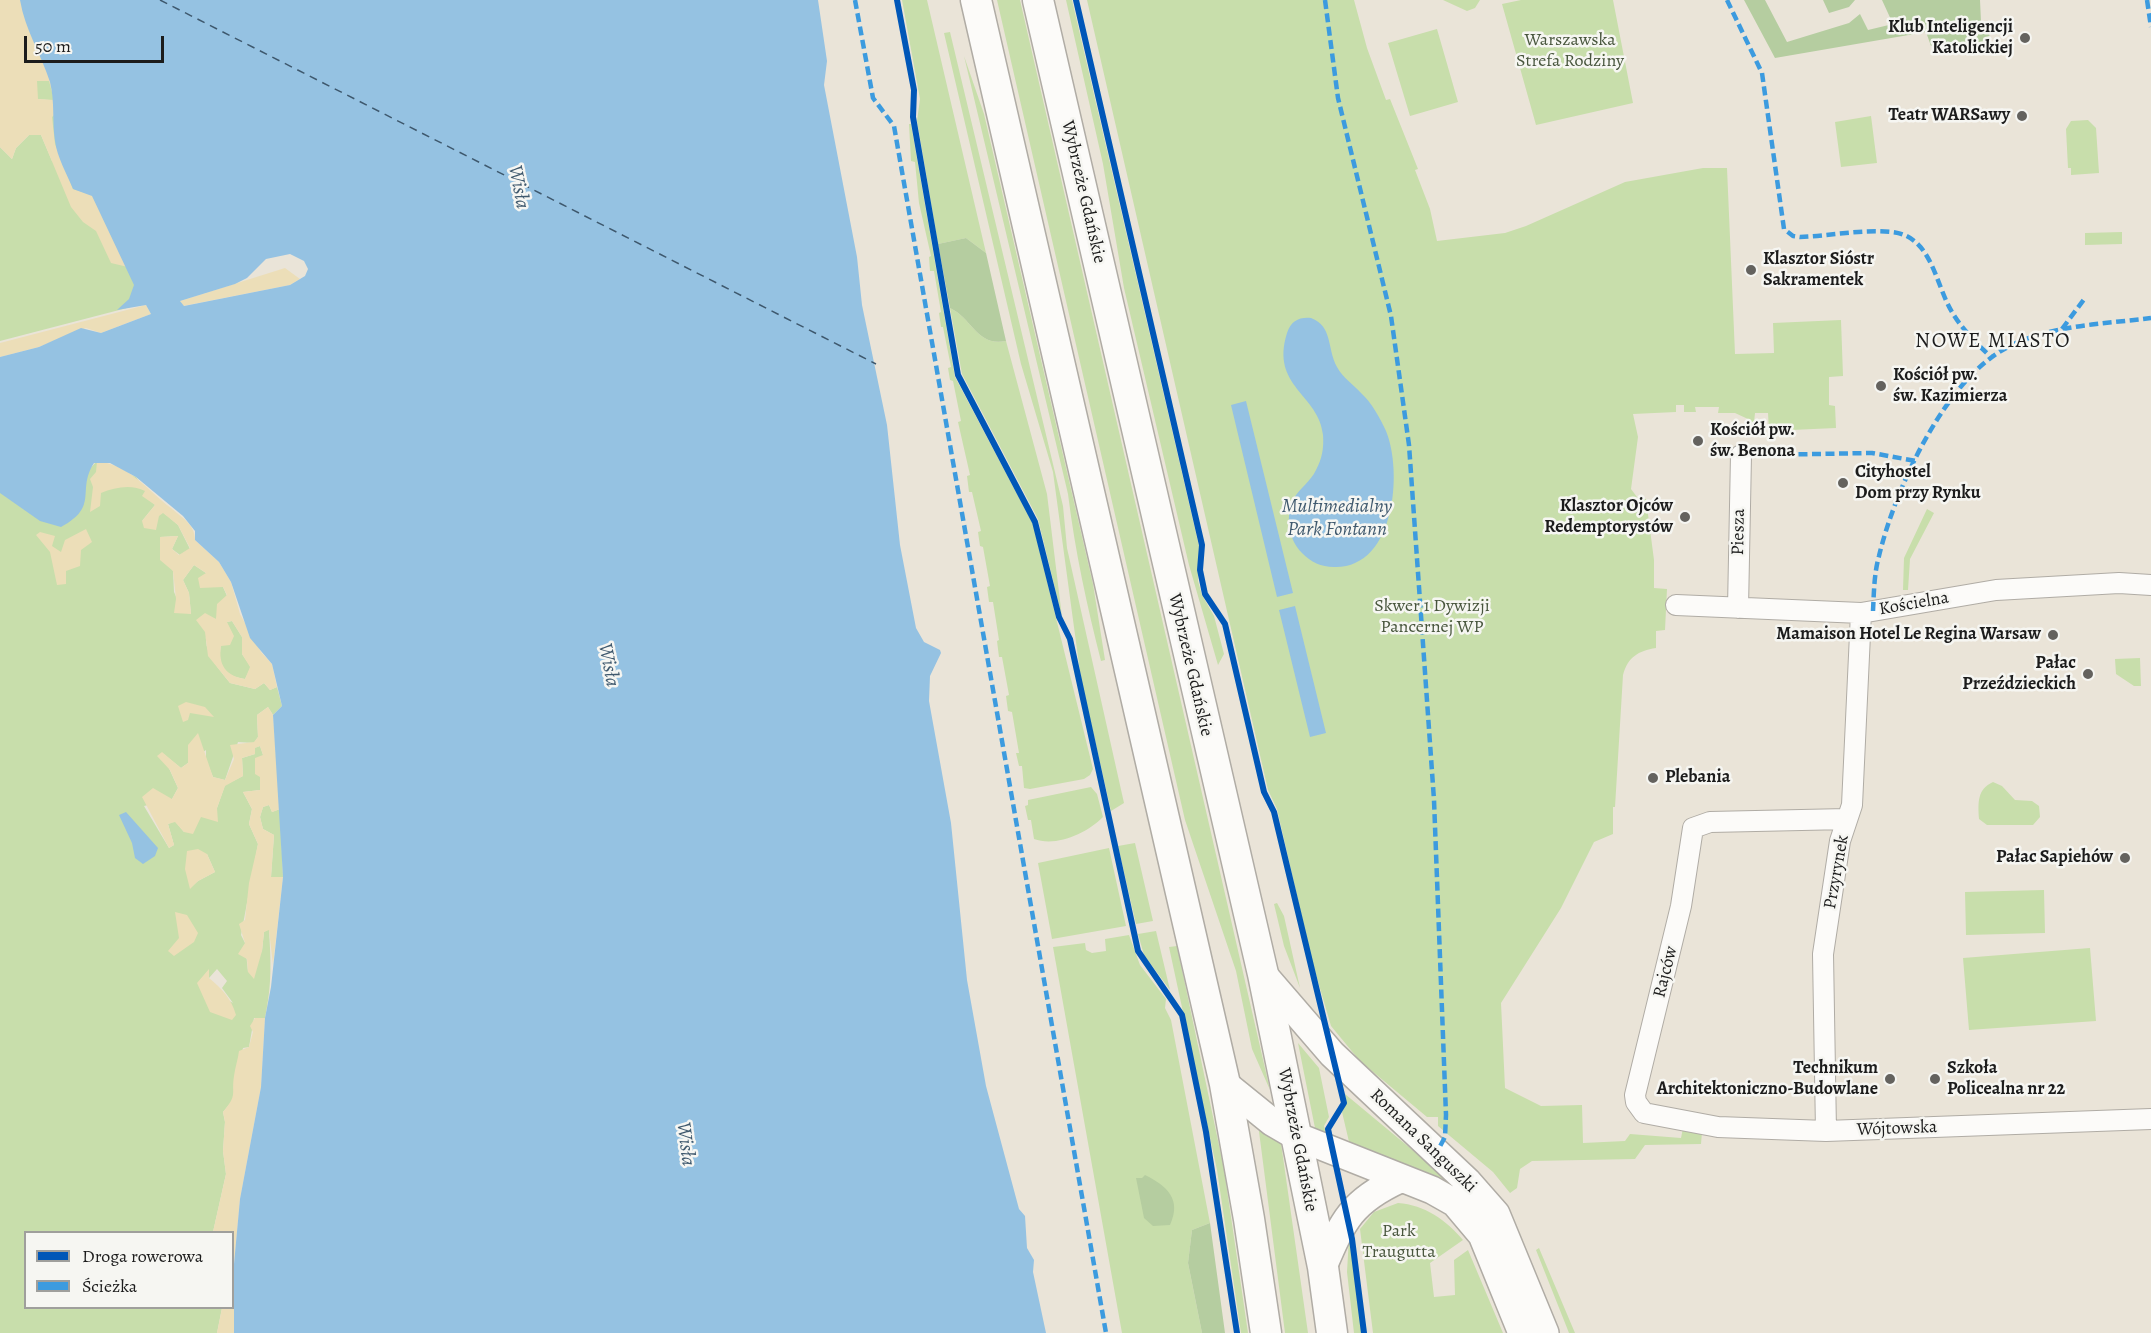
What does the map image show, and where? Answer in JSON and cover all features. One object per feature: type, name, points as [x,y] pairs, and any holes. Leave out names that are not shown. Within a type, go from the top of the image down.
[{"type":"main road","points":[[976,0],[1225,1084],[1250,1219],[1266,1333]]},
{"type":"main road","name":"Wybrzeże Gdańskie","points":[[1038,0],[1263,974],[1323,1267],[1332,1333]]},
{"type":"street","points":[[1045,29],[1048,0]]},
{"type":"street","name":"Piesza","points":[[1738,608],[1741,455]]},
{"type":"street","name":"Kościelna","points":[[1676,605],[1861,613],[1996,590],[2119,583],[2151,585]]},
{"type":"street","name":"Przyrynek","points":[[1826,1131],[1823,954],[1840,841],[1847,819],[1855,772],[1861,613]]},
{"type":"street","name":"Rajców","points":[[1640,1107],[1681,906],[1693,828],[1710,822],[1847,819]]},
{"type":"street","name":"Romana Sanguszki","points":[[1263,974],[1332,1054],[1467,1181],[1496,1214],[1545,1333]]},
{"type":"street","name":"Romana Sanguszki","points":[[1225,1084],[1272,1122],[1296,1136],[1432,1190],[1455,1203],[1482,1235],[1522,1333]]},
{"type":"street","name":"Wójtowska","points":[[1640,1107],[1718,1127],[1826,1131],[2151,1119]]},
{"type":"street","points":[[1323,1267],[1353,1208],[1377,1190],[1400,1179]]},
{"type":"green space","points":[[902,0],[927,0],[986,253],[966,238],[938,244],[917,121],[920,99]]},
{"type":"green space","points":[[997,0],[1020,0],[1270,1090],[1252,1049],[1236,971],[1185,820]]},
{"type":"green space","points":[[1066,0],[1072,0],[1199,546],[1198,581],[1202,595],[1214,616],[1224,654],[1218,665],[1189,565],[1124,288],[1103,164]]},
{"type":"green space","name":"Skwer 1 Dywizji Pancernej WP","points":[[1087,0],[1354,0],[1367,48],[1386,100],[1390,99],[1418,169],[1415,170],[1430,209],[1437,241],[1505,233],[1625,182],[1703,168],[1727,168],[1735,354],[1774,353],[1773,323],[1841,320],[1843,376],[1829,377],[1829,405],[1835,406],[1836,428],[1769,431],[1768,413],[1755,413],[1753,432],[1749,430],[1748,419],[1735,413],[1718,413],[1719,407],[1695,407],[1696,412],[1684,412],[1684,405],[1676,405],[1676,412],[1633,414],[1638,437],[1631,489],[1637,497],[1646,499],[1654,560],[1654,588],[1667,589],[1665,630],[1656,631],[1656,648],[1644,651],[1631,659],[1623,675],[1613,834],[1594,842],[1561,908],[1501,1003],[1505,1088],[1541,1106],[1582,1105],[1583,1143],[1625,1141],[1630,1134],[1681,1138],[1683,1128],[1702,1132],[1701,1144],[1645,1145],[1635,1159],[1532,1161],[1520,1169],[1517,1188],[1510,1193],[1493,1172],[1438,1126],[1438,1117],[1427,1117],[1360,1061],[1331,1026],[1312,961],[1277,809],[1268,790]]},
{"type":"green space","points":[[1443,0],[1480,0],[1475,8],[1467,11]]},
{"type":"green space","name":"Warszawska Strefa Rodziny","points":[[1521,0],[1613,0],[1633,103],[1536,125],[1502,4]]},
{"type":"green space","points":[[1744,0],[1765,0],[1787,42],[1849,23],[1860,14],[1868,30],[1893,24],[1882,0],[1980,0],[1981,22],[1988,22],[1990,41],[1931,46],[1926,32],[1775,58]]},
{"type":"green space","points":[[1823,0],[1855,0],[1849,7],[1829,13]]},
{"type":"green space","points":[[1437,29],[1458,102],[1410,116],[1388,43]]},
{"type":"green space","points":[[950,32],[1063,506],[1067,548],[1124,803],[1111,811],[1081,679],[1053,472],[1021,364],[944,33]]},
{"type":"green space","points":[[964,56],[984,114],[1093,584],[1105,660],[1101,661],[1082,578],[1068,494]]},
{"type":"green space","points":[[49,80],[150,302],[0,341],[0,147],[12,159],[16,148],[29,135],[41,135],[52,161],[50,100],[37,99],[37,81]]},
{"type":"green space","points":[[1871,116],[1877,163],[1841,167],[1835,122]]},
{"type":"green space","points":[[2088,120],[2096,128],[2099,173],[2071,175],[2071,168],[2068,168],[2066,129],[2071,121]]},
{"type":"green space","points":[[909,124],[911,124],[955,377],[1033,524],[1093,769],[1084,779],[1030,789],[1024,788],[1022,766],[1019,766],[1016,753],[1019,753],[1012,712],[1008,711],[1006,696],[1009,695],[1002,657],[999,657],[997,641],[999,640],[993,602],[989,602],[987,587],[990,586],[978,532],[981,531],[972,492],[969,492],[967,476],[970,475],[958,422],[961,421],[953,381],[950,380],[948,368],[951,367],[943,327],[941,327],[939,313],[941,312],[934,271],[930,271],[929,257],[931,256],[919,203],[915,162],[911,161]]},
{"type":"green space","points":[[2122,232],[2122,244],[2085,245],[2085,233]]},
{"type":"green space","points":[[966,238],[986,253],[1006,341],[996,342],[981,336],[964,318],[950,308],[938,244]]},
{"type":"green space","points":[[950,308],[964,318],[981,336],[996,342],[1006,341],[1047,494],[1062,617],[1038,519],[962,374]]},
{"type":"green space","points":[[97,461],[136,477],[155,505],[142,521],[163,512],[178,525],[190,549],[180,555],[172,549],[178,536],[160,537],[173,571],[174,592],[183,612],[191,614],[189,593],[183,580],[194,565],[206,573],[207,586],[223,587],[227,596],[216,619],[210,618],[207,628],[207,646],[213,660],[230,683],[255,689],[264,683],[270,690],[277,687],[282,706],[273,715],[268,707],[257,715],[258,737],[254,743],[238,742],[225,780],[213,777],[206,760],[206,750],[181,768],[162,753],[178,788],[172,799],[144,806],[169,848],[174,845],[168,824],[175,821],[184,832],[201,816],[217,808],[225,785],[243,776],[242,758],[255,754],[254,748],[260,746],[263,755],[260,790],[243,792],[252,809],[249,824],[258,844],[241,935],[245,943],[248,972],[262,951],[264,932],[269,929],[270,984],[265,1018],[254,1018],[249,1047],[243,1048],[233,1100],[223,1112],[225,1122],[223,1151],[226,1174],[213,1231],[24,1231],[24,1309],[222,1309],[217,1333],[0,1333],[0,476],[84,475]],"holes":[[[207,854],[215,872],[198,881],[190,888]],[[217,969],[227,981],[222,988],[233,1003],[198,983],[209,970],[209,978]]]},
{"type":"green space","points":[[1927,509],[1934,513],[1910,559],[1908,590],[1903,590],[1904,558]]},
{"type":"green space","points":[[232,621],[242,637],[242,654],[251,667],[245,679],[226,672],[220,658],[227,622]]},
{"type":"green space","points":[[2140,658],[2141,686],[2134,686],[2116,674],[2115,659]]},
{"type":"green space","points":[[1993,782],[2002,786],[2015,800],[2032,801],[2039,806],[2040,817],[2033,825],[1987,825],[1979,819],[1981,793]]},
{"type":"green space","points":[[1091,787],[1097,794],[1103,817],[1079,834],[1061,840],[1034,839],[1031,820],[1028,820],[1025,806],[1028,805],[1028,800]]},
{"type":"green space","points":[[269,805],[272,812],[280,809],[283,877],[271,877],[274,835],[263,829],[260,817],[263,807]]},
{"type":"green space","points":[[1135,843],[1153,921],[1136,924],[1118,846]]},
{"type":"green space","points":[[1109,848],[1126,926],[1052,939],[1038,863]]},
{"type":"green space","points":[[2044,890],[2045,933],[1966,935],[1965,892]]},
{"type":"green space","points":[[1277,903],[1284,916],[1300,988],[1284,946],[1274,904]]},
{"type":"green space","points":[[1156,931],[1170,990],[1144,955],[1138,934]]},
{"type":"green space","points":[[1129,935],[1140,965],[1166,999],[1165,1008],[1171,1020],[1210,1223],[1192,1230],[1188,1263],[1202,1333],[1122,1333],[1053,947],[1085,943],[1086,950],[1092,953],[1106,951],[1105,939]]},
{"type":"green space","points":[[1177,946],[1224,1169],[1248,1333],[1241,1333],[1217,1170],[1169,947]]},
{"type":"green space","points":[[2090,948],[2096,1021],[1969,1030],[1963,958]]},
{"type":"green space","points":[[1298,1043],[1319,1068],[1329,1117],[1324,1126],[1327,1136],[1315,1128]]},
{"type":"green space","points":[[1345,1094],[1451,1182],[1495,1238],[1350,1146],[1342,1112],[1346,1104]]},
{"type":"green space","points":[[1257,1116],[1280,1136],[1308,1333],[1285,1333]]},
{"type":"green space","points":[[1145,1175],[1160,1184],[1170,1194],[1174,1208],[1170,1225],[1153,1226],[1144,1218],[1136,1178],[1142,1178]]},
{"type":"green space","name":"Park Traugutta","points":[[1398,1203],[1426,1210],[1449,1226],[1463,1240],[1430,1263],[1434,1297],[1455,1295],[1454,1260],[1468,1250],[1503,1333],[1373,1333],[1360,1229],[1374,1212]]},
{"type":"green space","points":[[1210,1223],[1225,1333],[1202,1333],[1188,1263],[1192,1230]]},
{"type":"green space","points":[[1349,1237],[1362,1333],[1354,1333],[1347,1272]]},
{"type":"green space","points":[[1539,1248],[1575,1333],[1569,1333],[1536,1250]]},
{"type":"sand","points":[[0,0],[34,0],[70,101],[52,117],[55,144],[73,189],[92,195],[132,268],[111,263],[96,231],[83,222],[71,207],[41,135],[29,135],[16,148],[12,159],[0,147]],"holes":[[[37,81],[49,81],[54,100],[38,99]]]},
{"type":"sand","points":[[285,268],[300,279],[290,285],[183,306],[180,301]]},
{"type":"sand","points":[[146,305],[151,314],[101,333],[86,328],[39,347],[0,357],[0,343]]},
{"type":"sand","points":[[97,461],[119,467],[137,479],[190,525],[195,540],[219,562],[231,582],[240,614],[261,652],[272,664],[277,687],[270,690],[264,683],[255,689],[230,683],[208,656],[205,632],[196,620],[205,613],[216,619],[217,604],[227,595],[223,587],[200,588],[198,578],[206,573],[194,565],[183,580],[189,593],[191,614],[174,613],[176,599],[173,571],[160,560],[160,537],[178,536],[172,549],[179,555],[190,548],[178,525],[163,513],[159,516],[156,530],[144,528],[142,521],[155,505],[142,496],[145,491],[129,487],[101,493],[100,506],[90,512],[93,487],[90,479],[96,472]],"holes":[[[232,621],[242,637],[242,654],[250,667],[245,679],[228,672],[222,664],[220,653],[221,646],[230,645],[234,636],[227,622]]]},
{"type":"sand","points":[[86,529],[92,542],[81,550],[80,566],[66,571],[66,584],[57,585],[50,552],[36,535],[40,532],[55,536],[52,546],[61,552],[65,540]]},
{"type":"sand","points":[[186,702],[205,707],[214,717],[190,713],[188,720],[183,722],[178,706]]},
{"type":"sand","points":[[268,707],[273,715],[280,809],[272,812],[269,805],[263,807],[260,817],[263,829],[274,835],[271,877],[283,877],[273,965],[269,930],[264,932],[262,951],[254,979],[248,972],[247,959],[238,954],[245,943],[239,924],[245,920],[249,883],[258,844],[249,824],[252,809],[243,792],[260,790],[260,777],[255,774],[255,758],[263,755],[260,746],[255,748],[255,754],[242,758],[243,776],[225,786],[217,808],[218,822],[201,817],[193,834],[184,832],[175,822],[168,824],[174,845],[169,848],[142,797],[153,788],[172,799],[178,788],[170,770],[157,756],[162,752],[181,768],[188,763],[188,745],[198,733],[213,777],[225,780],[234,759],[230,745],[254,742],[258,737],[257,715]]},
{"type":"sand","points":[[198,849],[207,854],[215,872],[198,881],[190,889],[185,869],[187,851]]},
{"type":"sand","points":[[175,912],[187,915],[198,933],[194,942],[174,956],[168,951],[179,938]]},
{"type":"sand","points":[[209,969],[209,978],[226,994],[234,1009],[236,1015],[232,1020],[210,1012],[197,983]]},
{"type":"sand","points":[[255,1018],[265,1018],[261,1087],[240,1199],[234,1264],[234,1231],[213,1231],[226,1174],[223,1151],[225,1122],[223,1112],[232,1098],[239,1051],[249,1047],[253,1032],[250,1026]]},
{"type":"sand","points":[[222,1309],[234,1309],[234,1333],[217,1333]]},
{"type":"water","name":"Wisła","points":[[20,0],[818,0],[827,61],[824,85],[857,257],[862,305],[887,425],[900,545],[916,628],[924,642],[940,650],[941,653],[930,676],[929,701],[951,823],[967,980],[986,1086],[1019,1209],[1025,1216],[1027,1248],[1034,1260],[1033,1272],[1046,1333],[234,1333],[234,1264],[240,1199],[261,1087],[265,1018],[271,987],[283,877],[273,715],[282,706],[272,664],[250,638],[231,582],[219,562],[195,540],[195,531],[183,516],[136,477],[110,463],[94,463],[89,473],[84,505],[73,519],[61,527],[40,521],[0,493],[0,357],[39,347],[81,328],[101,333],[151,314],[146,305],[117,310],[129,299],[134,285],[92,196],[73,189],[60,159],[55,141],[50,82],[22,11]],"holes":[[[290,254],[304,261],[308,269],[305,276],[290,285],[184,306],[180,301],[235,284],[247,278],[266,259]]]},
{"type":"water","name":"Multimedialny Park Fontann","points":[[1311,318],[1323,326],[1339,371],[1365,397],[1378,416],[1386,431],[1394,470],[1389,515],[1382,536],[1370,552],[1354,563],[1334,567],[1321,565],[1305,556],[1297,547],[1289,527],[1289,512],[1294,498],[1314,474],[1323,449],[1320,421],[1290,378],[1285,366],[1284,351],[1291,325],[1299,319]]},
{"type":"water","points":[[1246,401],[1293,593],[1277,597],[1231,405]]},
{"type":"water","points":[[1295,606],[1326,733],[1310,737],[1279,610]]},
{"type":"water","points":[[126,812],[158,848],[155,856],[143,864],[135,858],[132,843],[119,815]]},
{"type":"ferry route","points":[[160,0],[876,364]]},
{"type":"marked path","points":[[855,0],[873,98],[894,126],[1106,1333]]},
{"type":"marked path","points":[[1325,0],[1338,98],[1391,316],[1409,445],[1434,800],[1446,1115],[1445,1137],[1437,1152]]},
{"type":"marked path","points":[[1727,0],[1762,73],[1784,229],[1793,236],[1800,237],[1869,231],[1905,235],[1916,242],[1931,263],[1946,301],[1956,318],[1991,357]]},
{"type":"marked path","points":[[2147,0],[2151,27]]},
{"type":"marked path","points":[[2062,329],[2085,298]]},
{"type":"marked path","points":[[1873,611],[1877,563],[1897,500],[1926,438],[1964,384],[1985,362],[2024,340],[2078,326],[2151,318]]},
{"type":"marked path","points":[[1758,455],[1872,453],[1916,461]]},
{"type":"cycle path","points":[[897,0],[914,90],[913,117],[958,375],[1035,522],[1059,617],[1070,639],[1138,951],[1182,1015],[1206,1132],[1237,1333]]},
{"type":"cycle path","points":[[1076,0],[1202,545],[1200,570],[1205,594],[1225,624],[1264,792],[1274,812],[1344,1103],[1328,1129],[1352,1239],[1364,1333]]},
{"type":"place","name":"Klub Inteligencji Katolickiej","points":[[2025,38]]},
{"type":"place","name":"Teatr WARSawy","points":[[2022,116]]},
{"type":"place","name":"Klasztor Sióstr Sakramentek","points":[[1751,270]]},
{"type":"place","name":"Kościół pw. św. Kazimierza","points":[[1881,386]]},
{"type":"place","name":"Kościół pw. św. Benona","points":[[1698,441]]},
{"type":"place","name":"Cityhostel Dom przy Rynku","points":[[1843,483]]},
{"type":"place","name":"Klasztor Ojców Redemptorystów","points":[[1685,517]]},
{"type":"place","name":"Mamaison Hotel Le Regina Warsaw","points":[[2053,635]]},
{"type":"place","name":"Pałac Przeździeckich","points":[[2088,674]]},
{"type":"place","name":"Plebania","points":[[1653,778]]},
{"type":"place","name":"Pałac Sapiehów","points":[[2125,858]]},
{"type":"place","name":"Technikum Architektoniczno-Budowlane","points":[[1890,1079]]},
{"type":"place","name":"Szkoła Policealna nr 22","points":[[1935,1079]]},
{"type":"district","name":"NOWE MIASTO","points":[[1993,342]]}]
